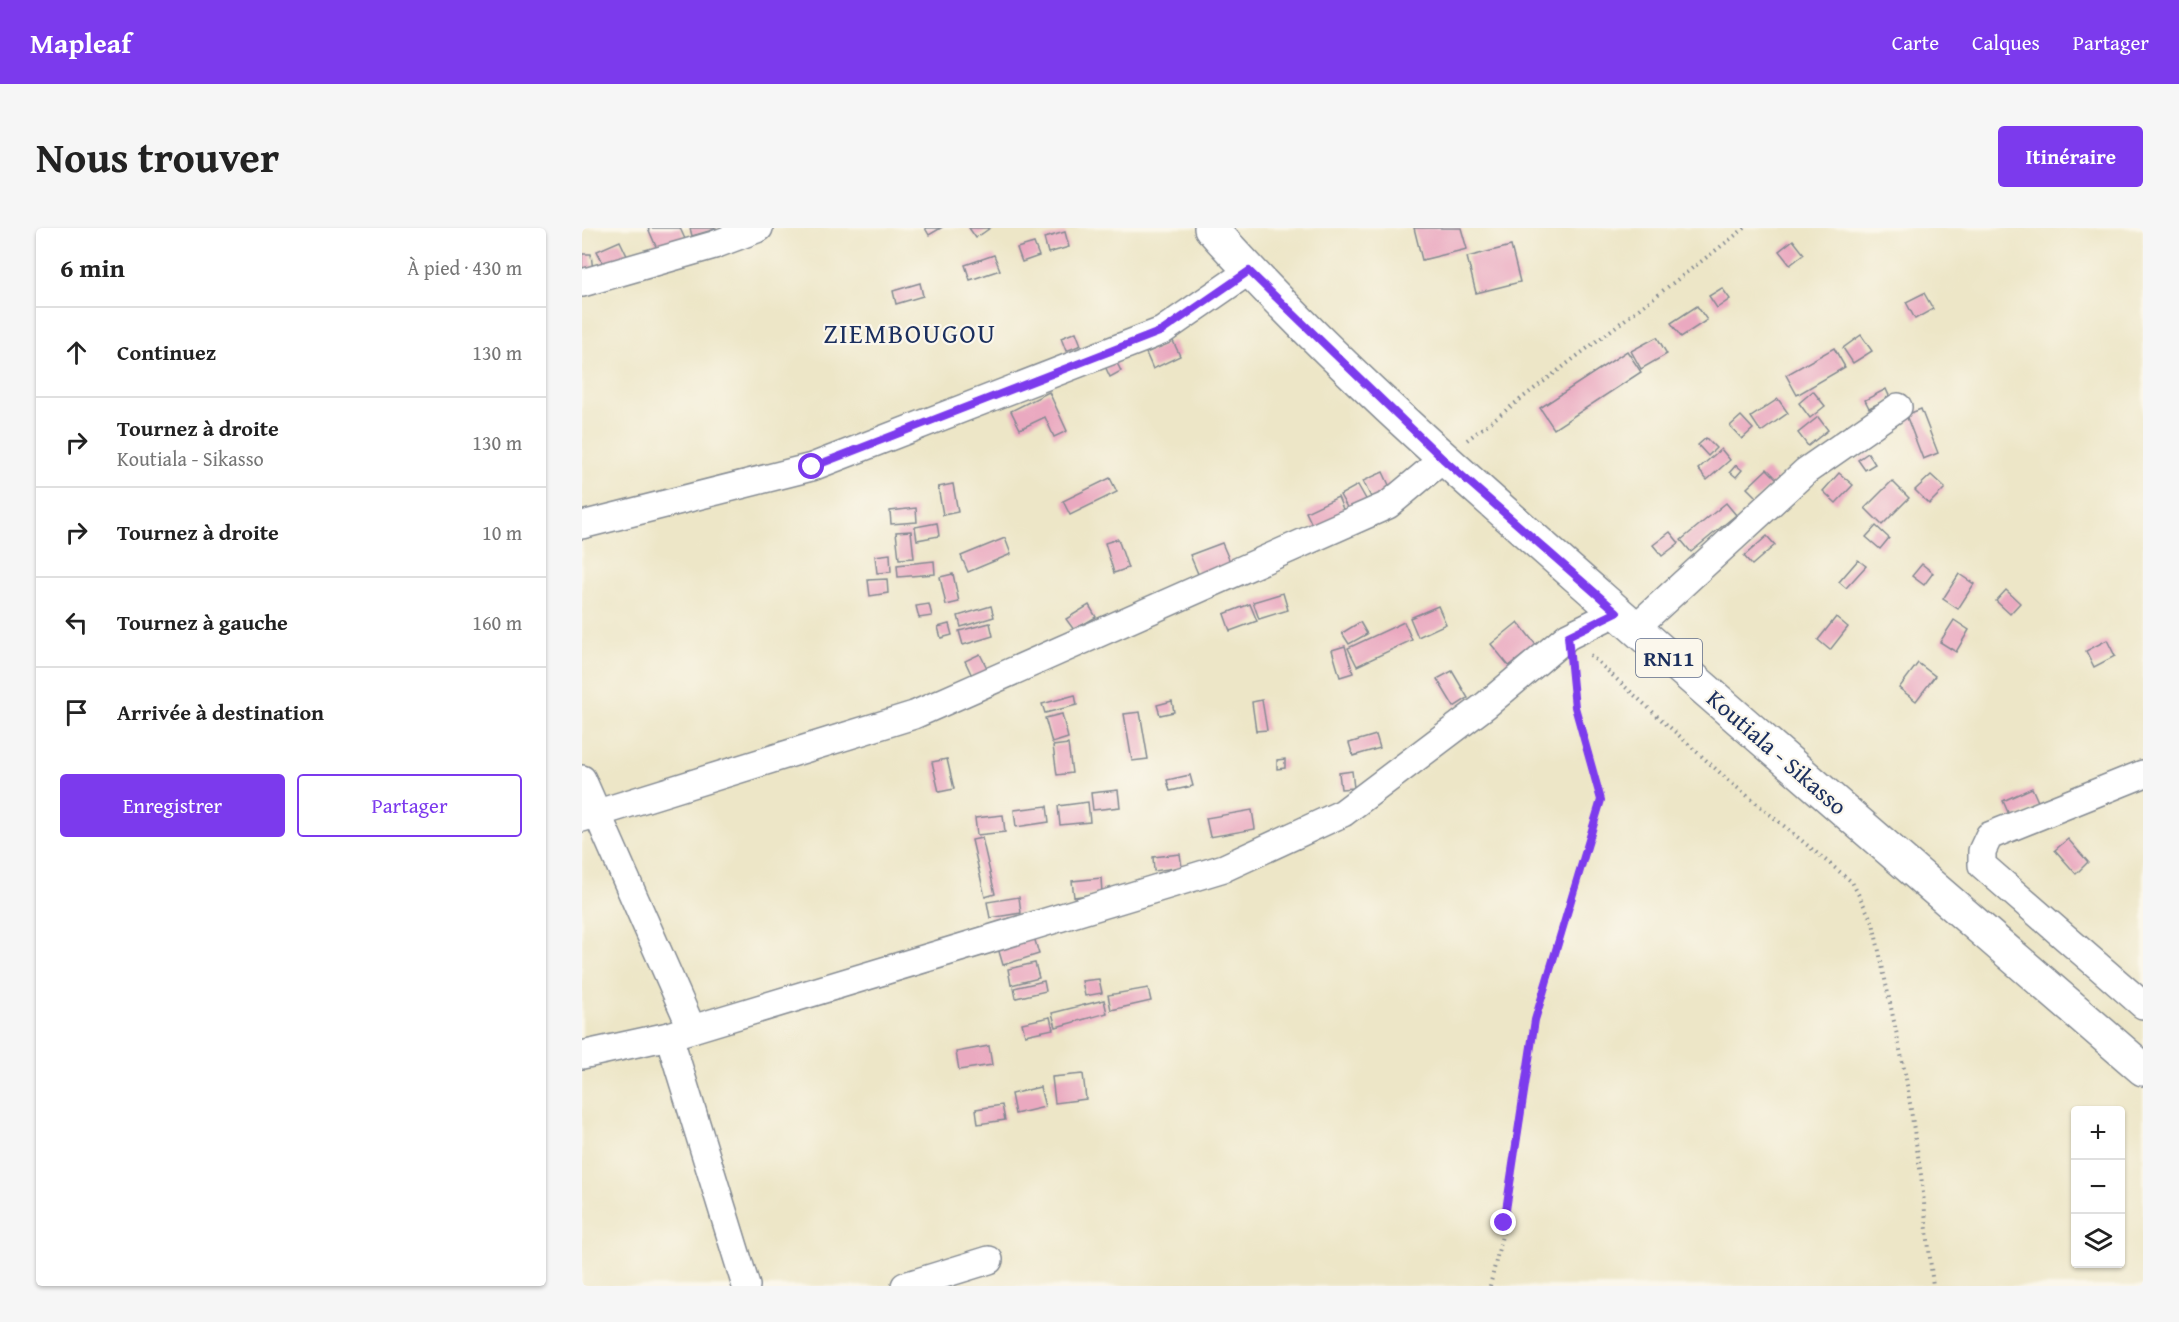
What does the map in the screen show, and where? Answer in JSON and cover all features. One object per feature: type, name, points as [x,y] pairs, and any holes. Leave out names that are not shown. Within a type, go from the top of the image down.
[{"type":"main road","name":"Koutiala - Sikasso","points":[[1211,228],[1249,271],[1443,459],[2143,1069]]},
{"type":"street","points":[[582,283],[714,245],[759,228]]},
{"type":"street","points":[[582,525],[812,467],[1162,331],[1249,271]]},
{"type":"street","points":[[582,1055],[681,1032],[1224,868],[1343,813],[1486,705],[1568,636],[1626,620],[1806,471],[1898,407]]},
{"type":"street","points":[[589,815],[914,715],[1388,505],[1443,459]]},
{"type":"street","points":[[2143,774],[1989,836],[1982,851],[1982,865],[2143,1005]]},
{"type":"street","points":[[582,779],[589,815],[681,1032],[746,1286]]},
{"type":"street","points":[[905,1286],[989,1260]]},
{"type":"path","points":[[1443,459],[1745,228]]},
{"type":"path","points":[[1490,1286],[1504,1223],[1535,1020],[1601,800],[1575,707],[1568,636]]},
{"type":"path","points":[[1568,636],[1728,780],[1852,882],[1873,923],[1904,1066],[1921,1175],[1933,1286]]},
{"type":"building","points":[[648,228],[680,228],[685,239],[658,251]]},
{"type":"building","points":[[690,228],[716,228],[716,229],[692,236]]},
{"type":"building","points":[[925,228],[941,228],[929,235]]},
{"type":"building","points":[[969,228],[990,228],[976,238]]},
{"type":"building","points":[[1414,228],[1461,228],[1467,249],[1422,260]]},
{"type":"building","points":[[1065,232],[1069,247],[1048,253],[1044,238]]},
{"type":"building","points":[[1793,240],[1804,254],[1790,265],[1779,251]]},
{"type":"building","points":[[620,241],[628,258],[606,269],[597,251]]},
{"type":"building","points":[[1034,243],[1039,256],[1022,262],[1017,248]]},
{"type":"building","points":[[1511,246],[1520,282],[1476,293],[1467,257]]},
{"type":"building","points":[[582,254],[591,254],[593,271],[582,272]]},
{"type":"building","points":[[994,255],[1000,270],[970,280],[965,265]]},
{"type":"building","points":[[920,283],[923,296],[896,304],[893,291]]},
{"type":"building","points":[[1722,288],[1730,299],[1717,308],[1709,296]]},
{"type":"building","points":[[1924,293],[1933,309],[1915,319],[1906,302]]},
{"type":"building","points":[[1697,306],[1707,320],[1681,337],[1671,323]]},
{"type":"building","points":[[1076,332],[1081,345],[1066,351],[1061,338]]},
{"type":"building","points":[[1861,335],[1872,351],[1853,363],[1843,348]]},
{"type":"building","points":[[1657,337],[1667,354],[1641,369],[1631,351]]},
{"type":"building","points":[[1173,341],[1180,356],[1153,369],[1146,353]]},
{"type":"building","points":[[1834,348],[1845,367],[1797,395],[1786,375]]},
{"type":"building","points":[[1627,351],[1641,372],[1554,429],[1540,408]]},
{"type":"building","points":[[1115,359],[1121,371],[1110,377],[1104,364]]},
{"type":"building","points":[[1886,389],[1890,398],[1869,408],[1865,400]]},
{"type":"building","points":[[1813,391],[1825,406],[1810,418],[1799,403]]},
{"type":"building","points":[[1049,392],[1067,431],[1054,437],[1045,417],[1020,429],[1011,411]]},
{"type":"building","points":[[1778,399],[1788,413],[1761,432],[1751,417]]},
{"type":"building","points":[[1921,409],[1938,453],[1923,459],[1906,415]]},
{"type":"building","points":[[1741,416],[1753,429],[1742,439],[1730,426]]},
{"type":"building","points":[[1818,417],[1828,430],[1808,446],[1798,433]]},
{"type":"building","points":[[1706,438],[1716,448],[1708,456],[1698,445]]},
{"type":"building","points":[[1721,449],[1730,460],[1707,480],[1698,469]]},
{"type":"building","points":[[1868,453],[1875,464],[1865,470],[1858,460]]},
{"type":"building","points":[[1736,465],[1742,470],[1736,477],[1730,472]]},
{"type":"building","points":[[1767,469],[1777,479],[1757,498],[1747,488]]},
{"type":"building","points":[[1383,472],[1395,498],[1376,507],[1363,481]]},
{"type":"building","points":[[1839,473],[1853,485],[1836,503],[1823,491]]},
{"type":"building","points":[[1931,475],[1945,488],[1929,504],[1915,490]]},
{"type":"building","points":[[1110,478],[1117,492],[1070,515],[1063,501]]},
{"type":"building","points":[[1892,481],[1909,498],[1882,525],[1865,508]]},
{"type":"building","points":[[953,484],[958,512],[943,515],[938,487]]},
{"type":"building","points":[[1358,485],[1371,508],[1353,518],[1340,495]]},
{"type":"building","points":[[1338,497],[1347,519],[1316,533],[1306,512]]},
{"type":"building","points":[[1726,503],[1736,515],[1691,552],[1681,540]]},
{"type":"building","points":[[916,508],[917,522],[891,524],[890,511]]},
{"type":"building","points":[[937,523],[939,536],[917,540],[915,527]]},
{"type":"building","points":[[1876,526],[1889,538],[1880,549],[1866,537]]},
{"type":"building","points":[[911,531],[914,558],[899,559],[896,532]]},
{"type":"building","points":[[1670,532],[1679,543],[1662,556],[1653,545]]},
{"type":"building","points":[[1767,536],[1775,545],[1752,565],[1744,556]]},
{"type":"building","points":[[1005,538],[1011,554],[968,572],[961,556]]},
{"type":"building","points":[[1118,539],[1128,568],[1114,573],[1105,543]]},
{"type":"building","points":[[1222,543],[1231,564],[1199,576],[1190,555]]},
{"type":"building","points":[[890,554],[891,572],[877,573],[875,556]]},
{"type":"building","points":[[1858,560],[1866,566],[1846,588],[1839,582]]},
{"type":"building","points":[[934,561],[935,574],[898,577],[897,565]]},
{"type":"building","points":[[1922,564],[1933,573],[1924,585],[1912,576]]},
{"type":"building","points":[[953,574],[959,602],[946,605],[940,577]]},
{"type":"building","points":[[1959,574],[1974,584],[1958,609],[1943,599]]},
{"type":"building","points":[[887,579],[888,593],[870,596],[868,580]]},
{"type":"building","points":[[2006,590],[2020,603],[2010,614],[1996,601]]},
{"type":"building","points":[[1283,593],[1288,610],[1259,619],[1253,602]]},
{"type":"building","points":[[929,604],[932,616],[919,618],[916,606]]},
{"type":"building","points":[[1250,604],[1257,621],[1230,631],[1224,614]]},
{"type":"building","points":[[1089,605],[1096,617],[1074,630],[1066,619]]},
{"type":"building","points":[[991,606],[994,617],[961,627],[958,616]]},
{"type":"building","points":[[1438,606],[1446,624],[1418,637],[1410,618]]},
{"type":"building","points":[[1836,617],[1848,627],[1830,650],[1818,640]]},
{"type":"building","points":[[1954,620],[1969,630],[1956,652],[1940,642]]},
{"type":"building","points":[[1360,622],[1367,634],[1349,644],[1342,633]]},
{"type":"building","points":[[1404,622],[1412,640],[1357,666],[1348,648]]},
{"type":"building","points":[[1518,622],[1536,645],[1509,666],[1491,644]]},
{"type":"building","points":[[990,623],[993,636],[963,645],[959,631]]},
{"type":"building","points":[[949,624],[952,635],[941,638],[938,627]]},
{"type":"building","points":[[2107,640],[2115,656],[2094,667],[2086,651]]},
{"type":"building","points":[[1345,646],[1353,673],[1340,677],[1332,650]]},
{"type":"building","points":[[980,654],[989,672],[974,680],[965,661]]},
{"type":"building","points":[[1918,663],[1935,676],[1916,701],[1899,688]]},
{"type":"building","points":[[1452,671],[1468,698],[1454,707],[1437,679]]},
{"type":"building","points":[[1075,695],[1077,705],[1045,713],[1042,704]]},
{"type":"building","points":[[1262,700],[1267,730],[1256,731],[1252,702]]},
{"type":"building","points":[[1172,701],[1174,712],[1160,715],[1157,705]]},
{"type":"building","points":[[1140,712],[1148,759],[1132,761],[1124,714]]},
{"type":"building","points":[[1062,714],[1068,738],[1052,743],[1045,718]]},
{"type":"building","points":[[1376,735],[1380,748],[1353,756],[1349,743]]},
{"type":"building","points":[[1068,744],[1072,773],[1057,775],[1053,746]]},
{"type":"building","points":[[947,759],[954,789],[939,792],[932,762]]},
{"type":"building","points":[[1285,759],[1285,768],[1277,769],[1277,760]]},
{"type":"building","points":[[1352,771],[1354,788],[1341,789],[1339,773]]},
{"type":"building","points":[[1190,775],[1193,786],[1170,791],[1167,780]]},
{"type":"building","points":[[2032,788],[2040,806],[2011,819],[2003,801]]},
{"type":"building","points":[[1118,790],[1120,807],[1093,810],[1091,793]]},
{"type":"building","points":[[1088,802],[1090,822],[1060,825],[1058,806]]},
{"type":"building","points":[[1047,806],[1049,822],[1016,827],[1014,810]]},
{"type":"building","points":[[1252,810],[1255,829],[1210,837],[1206,818]]},
{"type":"building","points":[[1003,815],[1005,832],[977,835],[975,818]]},
{"type":"building","points":[[982,838],[995,894],[985,897],[972,840]]},
{"type":"building","points":[[2068,839],[2088,862],[2076,874],[2055,850]]},
{"type":"building","points":[[1180,854],[1182,867],[1154,871],[1153,857]]},
{"type":"building","points":[[1101,878],[1102,893],[1074,897],[1072,881]]},
{"type":"building","points":[[1019,897],[1021,913],[990,918],[987,902]]},
{"type":"building","points":[[1034,937],[1039,954],[1003,965],[998,948]]},
{"type":"building","points":[[1035,963],[1039,978],[1011,985],[1008,969]]},
{"type":"building","points":[[1099,979],[1102,993],[1085,996],[1082,981]]},
{"type":"building","points":[[1044,981],[1046,991],[1016,998],[1014,988]]},
{"type":"building","points":[[1148,988],[1151,1001],[1111,1010],[1108,995]]},
{"type":"building","points":[[1104,1000],[1107,1013],[1056,1027],[1052,1013]]},
{"type":"building","points":[[1050,1017],[1053,1029],[1025,1035],[1022,1023]]},
{"type":"building","points":[[989,1046],[992,1065],[959,1070],[956,1052]]},
{"type":"building","points":[[1083,1074],[1086,1099],[1055,1103],[1052,1077]]},
{"type":"building","points":[[1040,1087],[1045,1107],[1015,1114],[1011,1094]]},
{"type":"building","points":[[1002,1105],[1005,1120],[978,1124],[976,1109]]},
{"type":"district","name":"ZIEMBOUGOU","points":[[910,333]]},
{"type":"route","points":[[812,467],[1162,331],[1249,271],[1443,459],[1617,612],[1568,636],[1575,707],[1601,800],[1535,1020],[1504,1223]]}]
